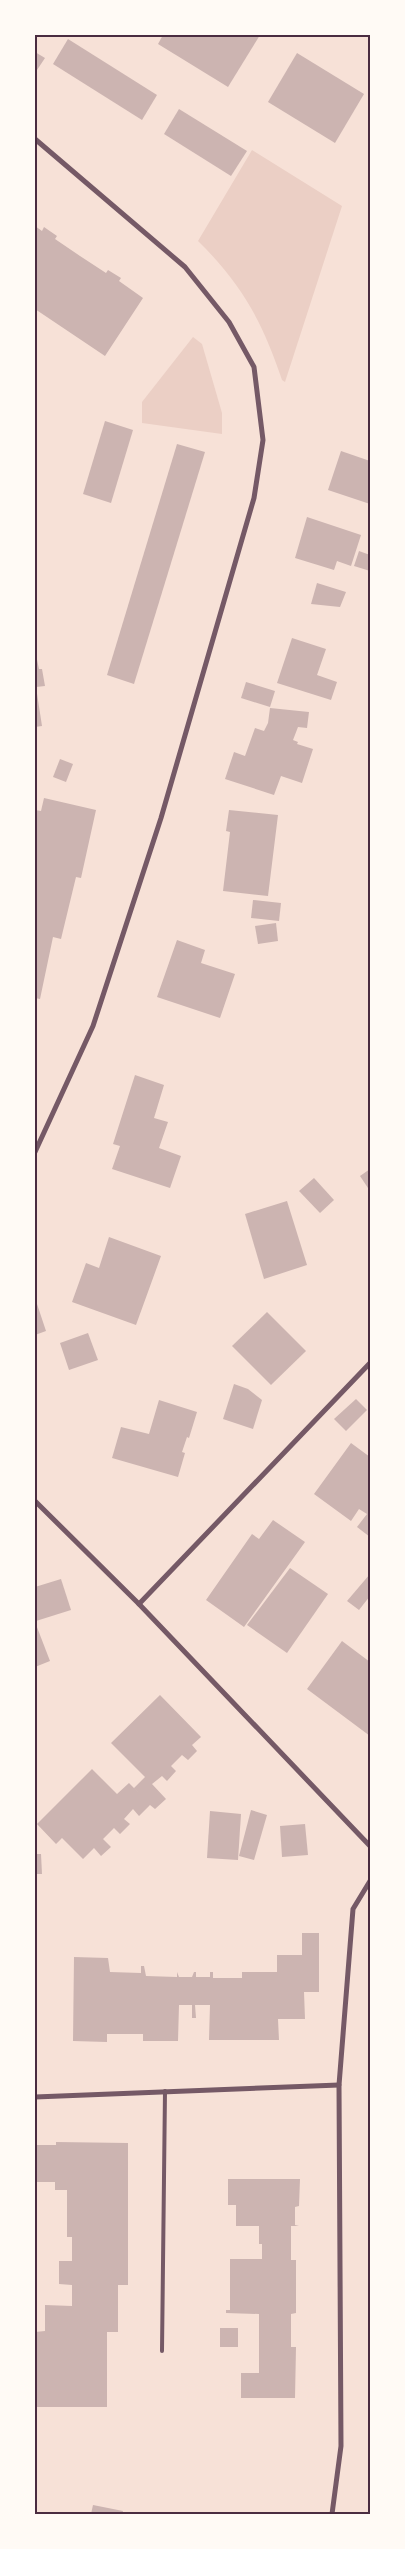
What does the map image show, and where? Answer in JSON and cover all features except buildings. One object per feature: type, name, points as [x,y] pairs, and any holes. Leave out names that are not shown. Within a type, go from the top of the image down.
[{"type":"street","points":[[35,139],[186,267],[229,322],[254,367],[263,440],[254,498],[162,818],[93,1026],[35,1152]]},
{"type":"street","points":[[139,1604],[370,1363]]},
{"type":"street","points":[[35,1502],[139,1604],[370,1846]]},
{"type":"street","points":[[332,2514],[342,2446],[339,2084],[353,1909],[370,1881]]},
{"type":"street","points":[[35,2097],[339,2084]]},
{"type":"lane","points":[[162,2351],[165,2091]]},
{"type":"shaded area","points":[[252,150],[342,206],[285,382],[282,380],[267,340],[249,305],[227,273],[198,241]]},
{"type":"shaded area","points":[[193,337],[202,344],[222,413],[222,434],[142,423],[142,402]]}]
